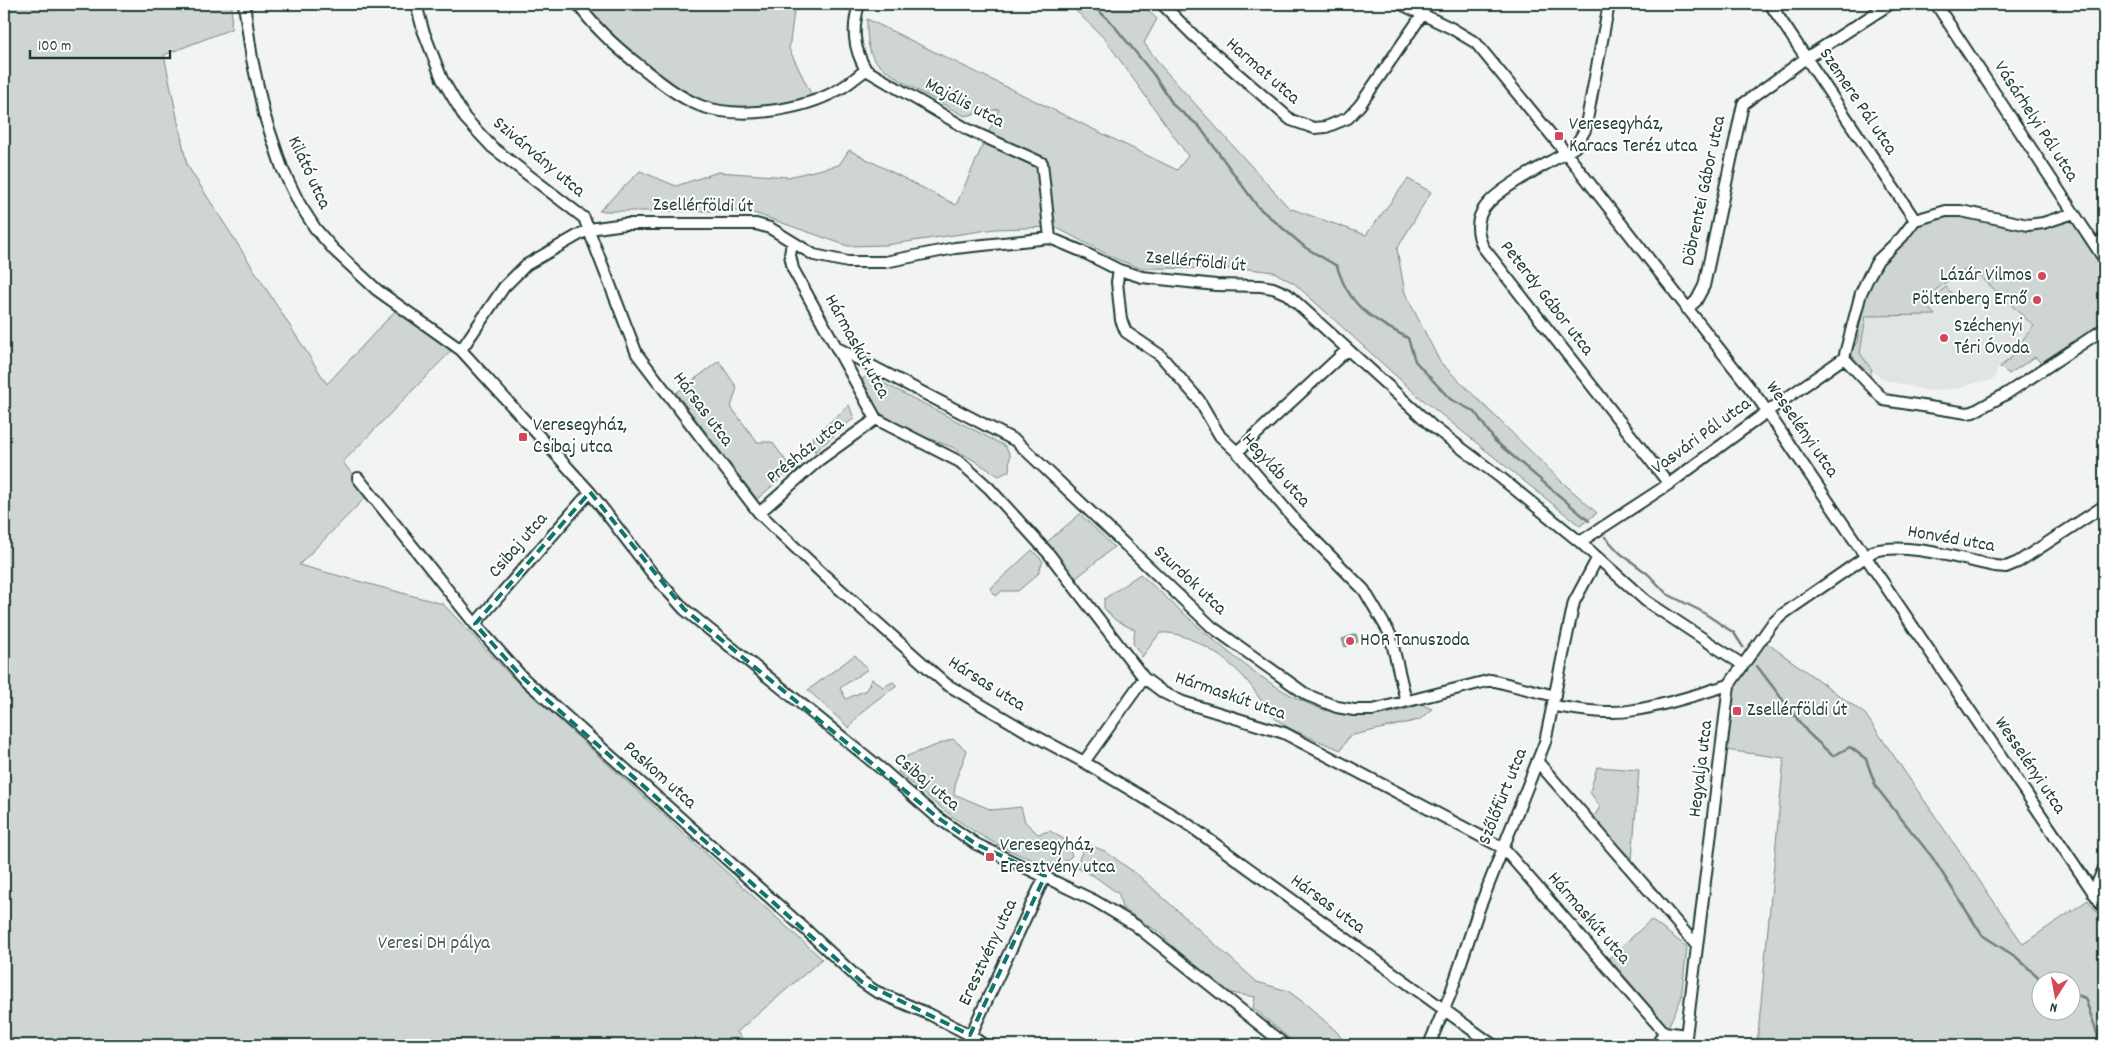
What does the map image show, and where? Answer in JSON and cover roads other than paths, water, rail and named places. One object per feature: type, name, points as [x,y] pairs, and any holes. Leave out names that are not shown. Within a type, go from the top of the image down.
[{"type":"street","name":"Kilátó utca","points":[[244,4],[252,59],[264,114],[282,168],[299,203],[315,228],[353,269],[407,313],[461,350]]},
{"type":"street","name":"Szivárvány utca","points":[[416,4],[442,79],[465,118],[492,147],[584,218],[589,230]]},
{"type":"street","points":[[578,4],[587,17],[628,56],[663,84],[702,106],[745,112],[768,112],[815,102],[840,90],[866,70],[858,57],[854,42],[854,26],[859,4]]},
{"type":"street","name":"Harmat utca","points":[[1162,4],[1194,36],[1291,120],[1314,128],[1326,128],[1348,118],[1360,105],[1422,15]]},
{"type":"street","name":"Wesselényi utca","points":[[1401,4],[1451,28],[1476,43],[1566,153],[1768,411],[2104,908]]},
{"type":"street","points":[[1566,153],[1575,147],[1585,130],[1608,4]]},
{"type":"street","name":"Szemere Pál utca","points":[[1770,4],[1915,220]]},
{"type":"street","name":"Döbrentei Gábor utca","points":[[1687,309],[1696,302],[1704,286],[1743,104],[1806,58],[1890,4]]},
{"type":"street","name":"Vásárhelyi Pál utca","points":[[1936,4],[2104,259]]},
{"type":"street","name":"Majális utca","points":[[866,70],[969,130],[1042,162],[1050,238]]},
{"type":"street","name":"Peterdy Gábor utca","points":[[1566,153],[1496,196],[1484,208],[1478,223],[1478,235],[1483,247],[1669,484]]},
{"type":"street","points":[[2074,213],[2043,224],[2028,224],[1961,211],[1946,211],[1915,220],[1895,244],[1878,260],[1869,276],[1861,294],[1844,358],[1884,400],[1967,413],[1973,412],[2006,394],[2104,329]]},
{"type":"street","name":"Zsellérföldi út","points":[[461,350],[504,287],[526,265],[589,230],[625,224],[756,224],[770,228],[814,255],[848,262],[885,262],[955,248],[1050,238],[1119,270],[1142,277],[1176,282],[1273,288],[1287,294],[1432,426],[1501,478],[1580,542],[1646,601],[1743,665]]},
{"type":"street","name":"Hársas utca","points":[[589,230],[637,354],[759,513],[831,581],[946,684],[1026,731],[1084,762],[1186,823],[1493,1045]]},
{"type":"street","points":[[2095,245],[2104,239]]},
{"type":"street","name":"Hármaskút utca","points":[[792,242],[790,255],[793,269],[839,349],[876,419],[960,462],[989,488],[1049,554],[1144,678],[1164,693],[1183,702],[1284,733],[1503,848],[1664,1032]]},
{"type":"street","name":"Hegyláb utca","points":[[1119,270],[1117,282],[1121,320],[1126,332],[1160,355],[1199,400],[1220,436],[1237,452],[1294,519],[1364,590],[1390,634],[1406,701]]},
{"type":"street","name":"Szurdok utca","points":[[839,349],[1016,441],[1212,627],[1307,695],[1338,707],[1354,710],[1373,710],[1491,680],[1554,701],[1618,712],[1635,711],[1669,703],[1729,685]]},
{"type":"street","name":"Csibaj utca","points":[[461,350],[590,492],[652,573],[684,609],[884,771],[937,817],[976,844],[1095,901],[1135,925],[1285,1045]]},
{"type":"street","points":[[1237,452],[1347,350]]},
{"type":"street","name":"Vasvári Pál utca","points":[[1580,542],[1669,484],[1844,358]]},
{"type":"street","name":"Présház utca","points":[[759,513],[819,460],[876,419]]},
{"type":"street","name":"Paskom utca","points":[[358,478],[475,624],[523,678],[862,982],[875,991],[931,1015],[970,1035],[984,1045]]},
{"type":"street","name":"Csibaj utca","points":[[475,624],[590,492]]},
{"type":"street","name":"Honvéd utca","points":[[1866,556],[1886,548],[1904,548],[2006,567],[2018,562],[2104,506]]},
{"type":"street","name":"Hegyalja utca","points":[[1685,1040],[1729,685],[1772,624],[1783,614],[1866,556]]},
{"type":"street","name":"Szőlőfürt utca","points":[[1429,1045],[1545,742],[1574,602],[1597,559]]},
{"type":"street","points":[[1084,762],[1144,678]]},
{"type":"street","points":[[1537,761],[1697,946]]},
{"type":"street","points":[[2093,893],[2104,868]]},
{"type":"street","name":"Eresztvény utca","points":[[966,1045],[1045,876]]},
{"type":"street","points":[[1658,1045],[1664,1032],[1685,1040]]},
{"type":"waterway","points":[[1091,4],[1111,22],[1154,75],[1174,106],[1199,126],[1258,207],[1306,248],[1337,266],[1342,280],[1355,302],[1373,318],[1408,338],[1415,361],[1450,399],[1475,412],[1495,441],[1589,521]]},
{"type":"waterway","points":[[1605,537],[1620,553],[1648,574],[1667,594],[1701,611],[1734,633],[1743,647]]},
{"type":"waterway","points":[[1757,666],[1808,733],[1833,756],[1850,747],[1866,759],[1876,787],[1932,857],[1982,935],[2016,957],[2033,972]]},
{"type":"waterway","points":[[2080,996],[2085,998],[2098,1036],[2096,1045]]},
{"type":"place","name":"Veresegyház, Karacs Teréz utca","points":[[1559,136]]},
{"type":"place","name":"Lázár Vilmos","points":[[2042,276]]},
{"type":"place","name":"Pöltenberg Ernő","points":[[2037,300]]},
{"type":"place","name":"Széchenyi Téri Óvoda","points":[[1944,338]]},
{"type":"place","name":"Veresegyház, Csibaj utca","points":[[523,437]]},
{"type":"place","name":"HOR Tanuszoda","points":[[1350,641]]},
{"type":"place","name":"Zsellérföldi út","points":[[1737,711]]},
{"type":"place","name":"Veresegyház, Eresztvény utca","points":[[990,857]]},
{"type":"park label","name":"Veresi DH pálya","points":[[434,944]]}]
